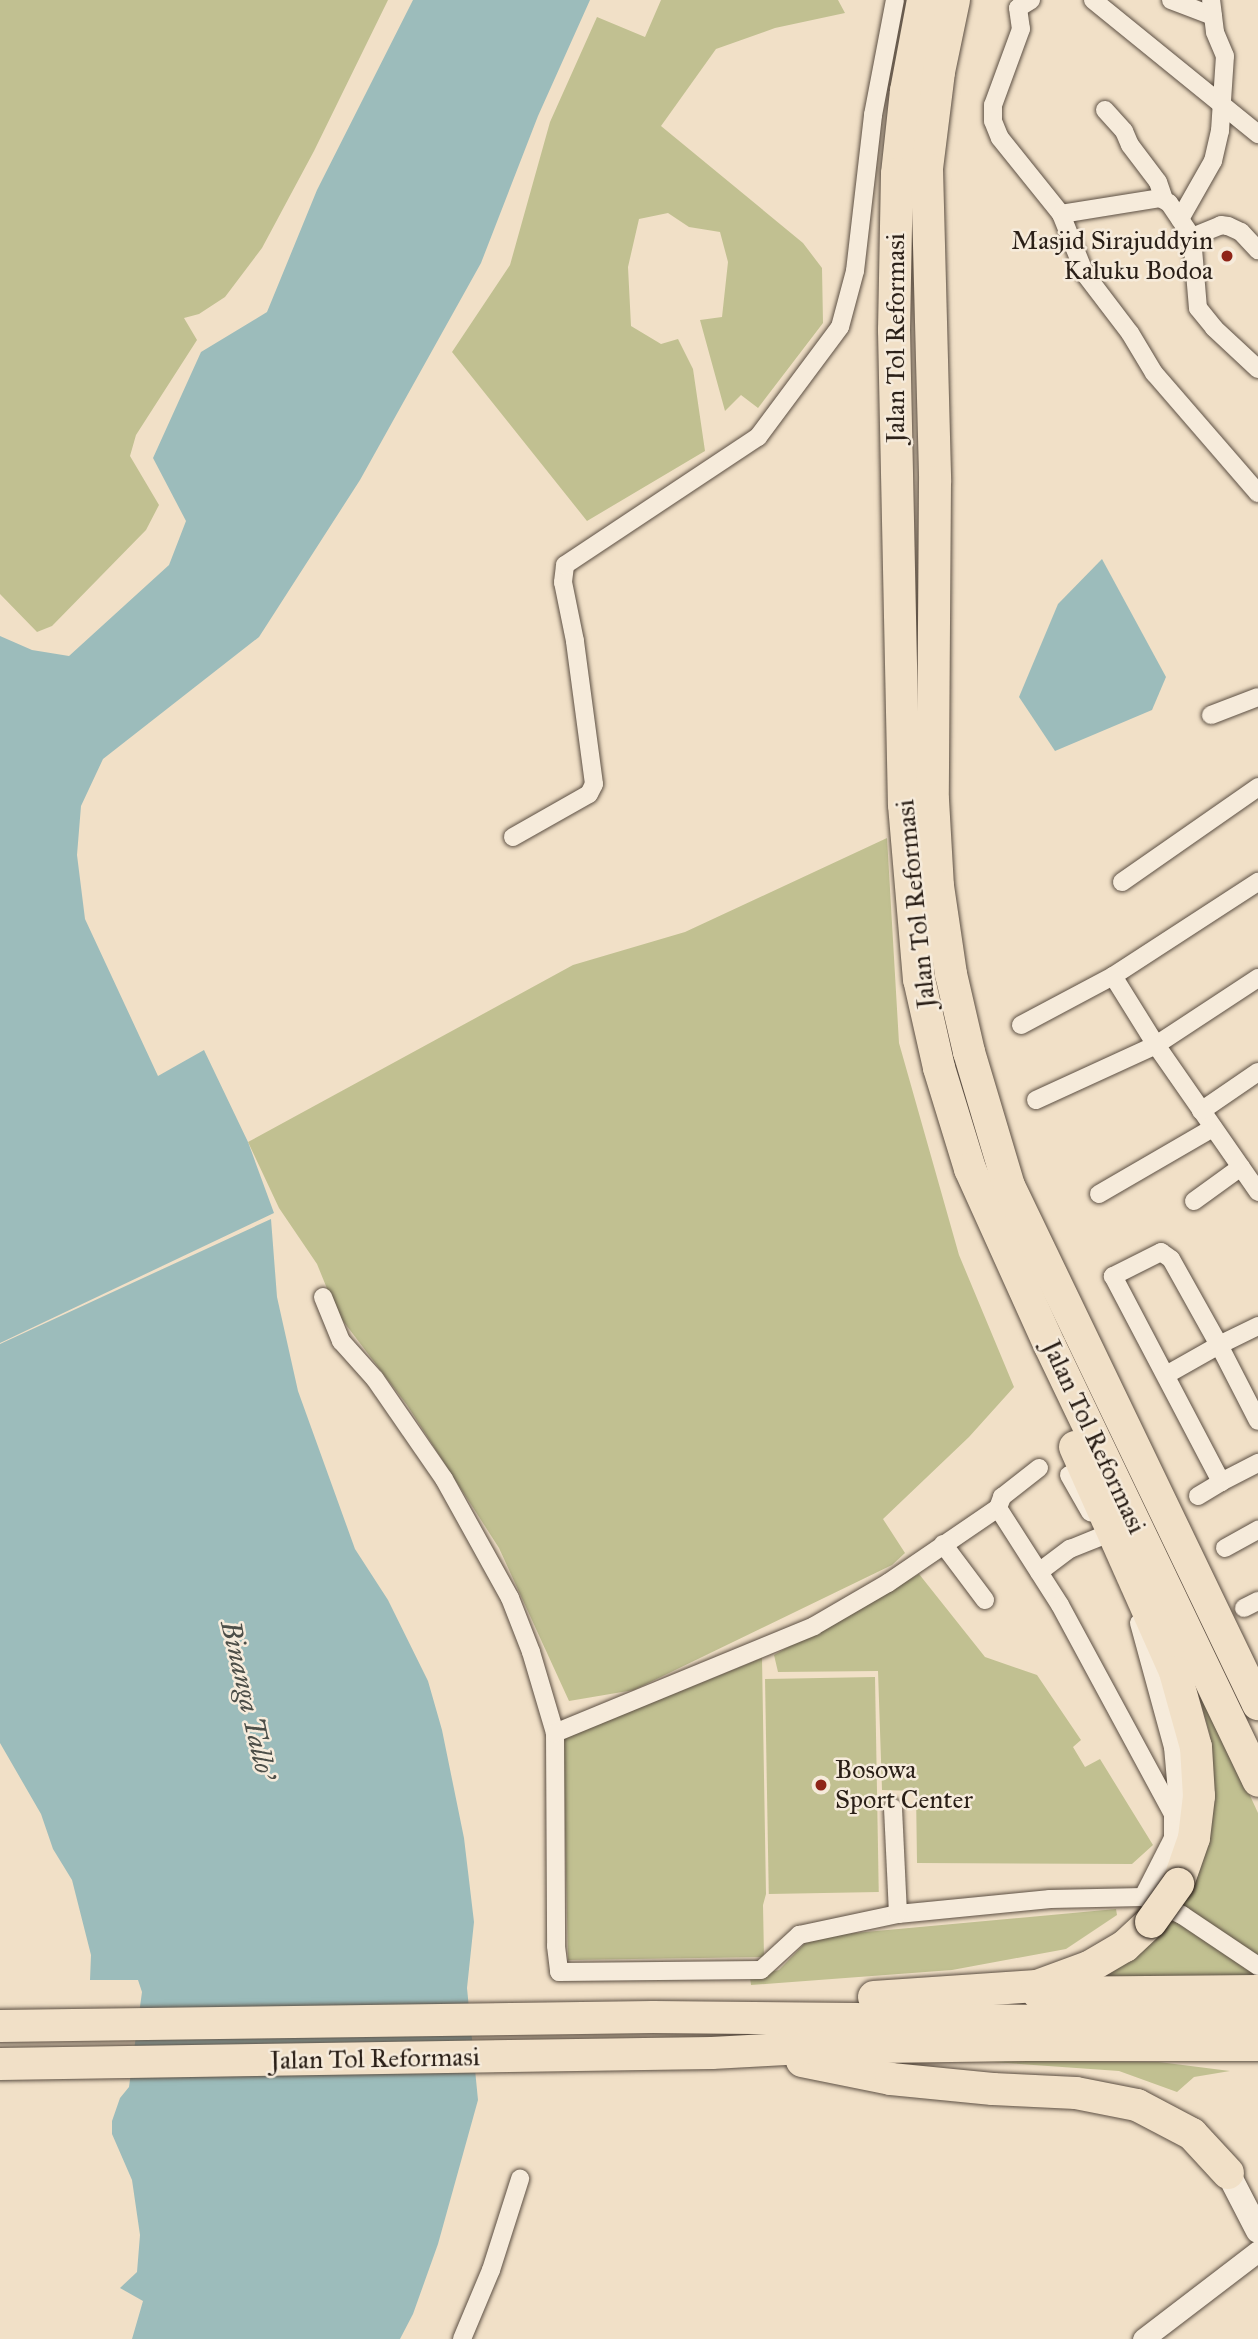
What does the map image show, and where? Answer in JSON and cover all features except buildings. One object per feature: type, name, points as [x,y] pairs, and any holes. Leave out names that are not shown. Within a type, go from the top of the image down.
[{"type":"highway","name":"Jalan Tol Reformasi","points":[[923,0],[906,91],[897,187],[895,483],[904,805],[919,979],[939,1068],[970,1169],[1050,1346],[1258,1782]]},
{"type":"highway","name":"Jalan Tol Reformasi","points":[[954,0],[939,72],[927,169],[935,482],[933,800],[938,886],[951,974],[969,1052],[1009,1186],[1258,1704]]},
{"type":"highway","points":[[653,2017],[723,2007],[970,1993],[1037,1986],[1089,1967],[1125,1946],[1147,1910],[1178,1884],[1194,1838],[1199,1796],[1196,1747],[1175,1672],[1009,1297],[970,1169]]},
{"type":"highway","points":[[1009,1186],[1258,1654]]},
{"type":"highway","points":[[970,1993],[1258,1991]]},
{"type":"highway","name":"Jalan Tol Reformasi","points":[[0,2026],[653,2017]]},
{"type":"highway","points":[[653,2017],[1258,2023]]},
{"type":"highway","points":[[1180,2045],[1258,2066]]},
{"type":"highway","points":[[712,2053],[832,2048],[1258,2045]]},
{"type":"highway","name":"Jalan Tol Reformasi","points":[[0,2064],[712,2053]]},
{"type":"highway","points":[[712,2053],[803,2062],[891,2079],[993,2089],[1076,2093],[1137,2105],[1192,2134],[1228,2173]]},
{"type":"main road","points":[[1228,2173],[1258,2231]]},
{"type":"street","points":[[513,837],[589,794],[594,784],[575,641],[563,582],[565,565],[758,437],[840,327],[852,287],[874,103],[895,0]]},
{"type":"street","points":[[1031,0],[1018,8],[1021,29],[993,105],[993,121],[1000,138],[1061,214],[1085,274],[1130,333],[1149,365],[1179,405],[1258,493]]},
{"type":"street","points":[[1093,0],[1258,134]]},
{"type":"street","points":[[1171,0],[1212,8],[1215,32],[1225,55],[1220,131],[1213,162],[1180,219]]},
{"type":"street","points":[[1105,110],[1124,131],[1130,145],[1158,182],[1164,200],[1192,237],[1198,308],[1214,328],[1258,369]]},
{"type":"street","points":[[1061,214],[1164,200]]},
{"type":"street","points":[[1192,237],[1221,225],[1228,226],[1241,232],[1258,250]]},
{"type":"street","points":[[1211,715],[1258,697]]},
{"type":"street","points":[[1122,882],[1256,794]]},
{"type":"street","points":[[1021,1025],[1113,976],[1258,882]]},
{"type":"street","points":[[1113,976],[1156,1045],[1258,1192]]},
{"type":"street","points":[[1036,1100],[1156,1045],[1258,978]]},
{"type":"street","points":[[1201,1111],[1258,1072]]},
{"type":"street","points":[[1099,1194],[1213,1128]]},
{"type":"street","points":[[1194,1201],[1241,1167]]},
{"type":"street","points":[[1221,1482],[1112,1276],[1159,1252],[1166,1252],[1258,1421]]},
{"type":"street","points":[[323,1297],[341,1342],[375,1379],[444,1479],[497,1573],[527,1642],[555,1733],[556,1946],[559,1972],[761,1970],[790,1939],[799,1935],[898,1914],[1051,1899],[1182,1915],[1258,1966]]},
{"type":"street","points":[[1166,1375],[1258,1326]]},
{"type":"street","points":[[1198,1496],[1258,1463]]},
{"type":"street","points":[[555,1733],[814,1626],[888,1583],[998,1507],[1002,1497],[1039,1468]]},
{"type":"street","points":[[1069,1475],[1103,1536],[1135,1608],[1169,1726],[1177,1774],[1173,1838],[1147,1910]]},
{"type":"street","points":[[998,1507],[1040,1572],[1173,1814]]},
{"type":"street","points":[[1226,1548],[1258,1531]]},
{"type":"street","points":[[1040,1572],[1070,1549],[1103,1536]]},
{"type":"street","points":[[943,1544],[985,1600]]},
{"type":"street","points":[[893,1808],[898,1914]]},
{"type":"street","points":[[462,2339],[491,2270],[520,2179]]},
{"type":"street","points":[[1143,2339],[1258,2251]]},
{"type":"shaded area","points":[[0,0],[388,0],[314,151],[262,248],[225,297],[199,314],[184,318],[197,340],[136,435],[130,456],[159,505],[146,530],[52,626],[37,632],[0,594]]},
{"type":"shaded area","points":[[661,0],[838,0],[845,13],[775,28],[716,49],[661,126],[803,243],[822,268],[823,323],[758,408],[741,395],[725,411],[700,320],[722,317],[728,262],[720,232],[689,227],[668,213],[639,219],[628,267],[631,326],[661,344],[678,339],[693,369],[705,451],[587,521],[452,352],[510,265],[550,122],[597,17],[645,37]]},
{"type":"shaded area","points":[[887,838],[899,1043],[959,1255],[1014,1387],[969,1437],[883,1519],[905,1553],[892,1565],[634,1690],[569,1701],[499,1548],[407,1405],[337,1313],[317,1264],[279,1208],[248,1142],[573,965],[685,932]]},
{"type":"shaded area","points":[[919,1574],[985,1657],[1037,1675],[1081,1740],[1073,1747],[1085,1767],[1100,1759],[1153,1845],[1132,1864],[917,1863],[916,1791],[882,1790],[878,1671],[778,1672],[774,1655]]},
{"type":"shaded area","points":[[1150,1577],[1258,1813],[1258,1987],[1075,1981],[1119,1962],[1172,1920],[1190,1888],[1213,1778],[1210,1735],[1201,1703]]},
{"type":"shaded area","points":[[762,1658],[766,1894],[763,1905],[764,1957],[568,1960],[563,1739]]},
{"type":"shaded area","name":"Bosowa Sport Center","points":[[875,1677],[879,1892],[769,1894],[765,1679]]},
{"type":"shaded area","points":[[1116,1909],[1117,1915],[1066,1949],[952,1970],[751,1985],[750,1977],[779,1970],[811,1937]]},
{"type":"shaded area","points":[[965,2060],[1159,2062],[1230,2071],[1194,2077],[1177,2092],[1119,2071]]},
{"type":"water","points":[[413,0],[590,0],[538,116],[481,263],[360,480],[259,637],[103,759],[81,806],[77,855],[85,919],[158,1076],[204,1050],[248,1142],[274,1213],[0,1343],[0,636],[32,650],[69,656],[169,565],[186,521],[153,458],[201,352],[267,312],[317,190]]},
{"type":"water","points":[[1102,559],[1166,677],[1152,710],[1055,751],[1019,697],[1058,604]]},
{"type":"water","name":"Binanga Tallo'","points":[[271,1219],[277,1297],[298,1391],[355,1549],[388,1600],[428,1681],[442,1730],[464,1838],[474,1922],[467,1988],[478,2100],[438,2244],[413,2314],[400,2339],[132,2339],[143,2301],[120,2288],[137,2272],[140,2235],[132,2180],[112,2134],[112,2121],[120,2098],[129,2087],[142,1992],[138,1980],[90,1980],[91,1955],[72,1880],[53,1849],[41,1814],[0,1743],[0,1344]]},
{"type":"place","name":"Masjid Sirajuddyin Kaluku Bodoa","points":[[1227,256]]},
{"type":"place","name":"Bosowa Sport Center","points":[[821,1785]]}]
